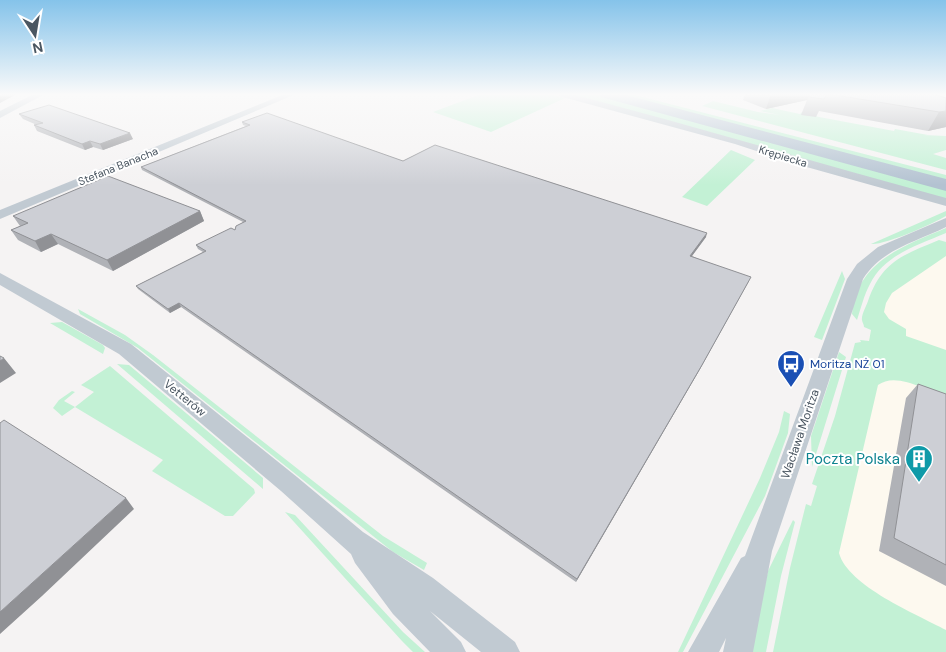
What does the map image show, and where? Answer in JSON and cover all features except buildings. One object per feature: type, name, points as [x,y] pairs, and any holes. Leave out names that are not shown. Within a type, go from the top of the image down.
[{"type":"main road","points":[[723,124],[944,182]]},
{"type":"main road","points":[[744,124],[944,182]]},
{"type":"street","name":"Stefana Banacha","points":[[0,215],[219,124]]},
{"type":"street","name":"Krępiecka","points":[[674,124],[739,142],[807,164],[946,202]]},
{"type":"street","name":"Wacława Moritza","points":[[738,652],[759,551],[849,292],[858,274],[879,252],[946,222]]},
{"type":"street","name":"Vetterów","points":[[0,278],[133,355],[289,484],[354,541],[423,588],[505,652]]},
{"type":"street","name":"Vetterów","points":[[354,541],[403,604],[451,652]]},
{"type":"street","name":"Wacława Moritza","points":[[703,652],[759,551]]},
{"type":"shaded area","points":[[946,245],[946,652],[791,652],[882,287]]},
{"type":"green space","points":[[469,124],[507,124],[491,132]]},
{"type":"green space","points":[[675,124],[710,124],[946,190],[946,200]]},
{"type":"green space","points":[[726,124],[749,124],[946,175],[946,183]]},
{"type":"green space","points":[[772,124],[859,124],[928,135],[923,135],[946,136],[946,150],[933,154],[946,158],[946,170]]},
{"type":"green space","points":[[731,150],[755,160],[707,206],[682,197]]},
{"type":"green space","points":[[946,211],[946,216],[920,229],[898,238],[871,244]]},
{"type":"green space","points":[[946,228],[946,233],[903,252],[884,265],[868,288],[857,320],[852,314],[856,296],[863,281],[873,268],[899,249]]},
{"type":"green space","points":[[939,240],[946,242],[946,256],[892,293],[886,303],[884,312],[889,319],[906,329],[906,336],[946,350],[946,398],[903,381],[885,381],[878,385],[839,553],[845,565],[855,577],[869,588],[946,630],[946,652],[773,652],[790,568],[806,504],[811,506],[817,486],[812,484],[835,416],[855,343],[861,342],[860,340],[869,341],[871,330],[864,327],[862,321],[864,310],[880,277],[887,268],[904,255]]},
{"type":"green space","points":[[842,271],[845,279],[822,340],[814,337]]},
{"type":"green space","points":[[78,309],[125,335],[153,355],[383,536],[427,563],[424,570],[393,552],[138,348],[80,314]]},
{"type":"green space","points":[[62,322],[103,345],[105,348],[103,354],[50,323]]},
{"type":"green space","points":[[839,352],[846,357],[812,467],[811,436]]},
{"type":"green space","points":[[117,364],[129,365],[263,478],[263,489]]},
{"type":"green space","points":[[110,366],[254,489],[255,493],[233,516],[225,516],[152,471],[163,460],[75,407],[94,392],[81,385]]},
{"type":"green space","points":[[72,391],[75,392],[64,401],[75,407],[62,416],[53,408],[59,400]]},
{"type":"green space","points":[[784,411],[790,414],[788,433],[765,496],[683,652],[678,652],[760,478],[779,432]]},
{"type":"green space","points":[[285,512],[295,515],[403,632],[425,652],[413,652],[402,641]]},
{"type":"green space","points":[[793,520],[795,522],[781,576],[766,652],[750,652],[768,571]]},
{"type":"place","name":"Moritza NŻ 01","points":[[791,388]]},
{"type":"place","name":"Poczta Polska","points":[[919,483]]}]
